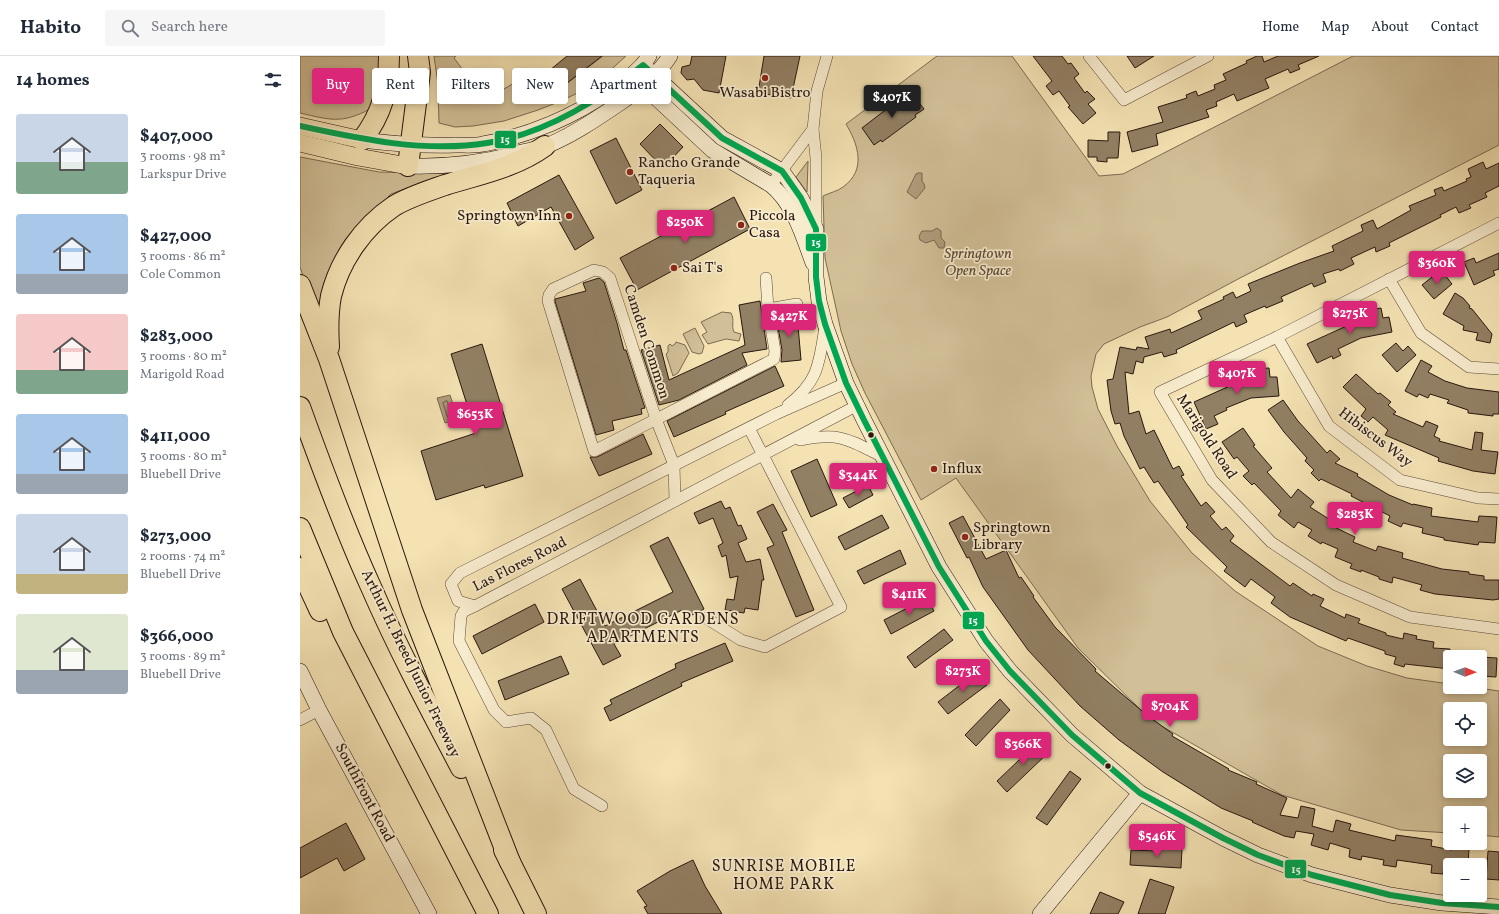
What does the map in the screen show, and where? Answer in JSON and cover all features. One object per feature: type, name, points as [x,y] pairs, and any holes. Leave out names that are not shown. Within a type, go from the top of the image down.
[{"type":"highway","points":[[362,140],[372,126],[382,107],[389,65],[389,56]]},
{"type":"highway","points":[[408,166],[412,145],[420,72],[418,56]]},
{"type":"highway","points":[[329,359],[328,323],[331,297],[338,272],[353,245],[372,224],[394,206],[422,193],[504,168],[532,155],[545,146]]},
{"type":"highway","points":[[300,285],[329,359],[412,610],[510,862]]},
{"type":"highway","name":"Arthur H. Breed Junior Freeway","points":[[300,407],[332,494],[371,588],[420,690],[536,914]]},
{"type":"highway","points":[[300,528],[328,599],[343,632],[488,914]]},
{"type":"highway","points":[[300,568],[318,609],[343,632]]},
{"type":"main road","points":[[300,126],[362,140]]},
{"type":"main road","points":[[300,143],[358,157],[408,166]]},
{"type":"street","points":[[670,56],[649,66],[722,138],[782,171],[802,198],[816,229]]},
{"type":"street","points":[[827,56],[817,91],[813,129],[816,158],[816,272],[819,301],[825,324],[846,383],[856,406],[939,567],[986,641],[1010,671],[1044,708],[1072,735],[1140,793],[1244,848],[1312,875],[1390,895],[1442,903],[1499,906]]},
{"type":"street","points":[[1089,56],[1124,100],[1208,56]]},
{"type":"street","points":[[362,140],[412,145],[482,144],[514,136],[549,124],[588,104]]},
{"type":"street","points":[[408,166],[433,167],[484,162],[545,146],[598,118],[618,104]]},
{"type":"street","points":[[664,104],[712,150],[771,185],[780,193],[800,226],[816,272]]},
{"type":"street","points":[[771,185],[813,129]]},
{"type":"street","points":[[1277,337],[1499,223]]},
{"type":"street","name":"Camden Common","points":[[656,419],[594,451],[548,301],[549,295],[553,289],[594,270],[603,272],[610,278],[656,419],[674,465],[675,501]]},
{"type":"street","points":[[656,419],[774,359],[775,351],[768,309],[766,278]]},
{"type":"street","points":[[1389,279],[1421,333],[1469,367],[1499,369]]},
{"type":"street","points":[[768,309],[797,304]]},
{"type":"street","name":"Las Flores Road","points":[[776,414],[794,401],[813,379],[819,365],[825,324]]},
{"type":"street","name":"Marigold Road","points":[[1277,337],[1160,392],[1212,480],[1271,542],[1336,585],[1410,617],[1499,629]]},
{"type":"street","name":"Hibiscus Way","points":[[1277,337],[1329,426],[1400,480],[1478,498],[1499,499]]},
{"type":"street","name":"Las Flores Road","points":[[846,383],[776,414],[460,573],[451,584],[458,601],[475,606],[856,406]]},
{"type":"street","points":[[706,618],[741,640],[765,647],[841,607],[749,428]]},
{"type":"street","name":"Las Flores Road","points":[[787,442],[826,435],[837,436],[855,442],[883,457]]},
{"type":"street","points":[[475,606],[464,611],[461,616],[459,641],[494,710],[506,722],[531,718],[546,730],[574,789],[602,806]]},
{"type":"street","name":"Southfront Road","points":[[300,671],[319,710],[429,914]]},
{"type":"street","points":[[300,720],[319,710]]},
{"type":"street","points":[[1040,914],[1140,793]]},
{"type":"green space","points":[[300,56],[381,56],[379,68],[372,68],[372,99],[370,109],[360,114],[343,119],[328,119],[300,113]]},
{"type":"green space","points":[[434,56],[456,56],[454,58],[461,68],[437,68],[437,77]]},
{"type":"green space","points":[[603,56],[626,56],[613,68],[587,68]]},
{"type":"green space","name":"Springtown Open Space","points":[[937,56],[1012,56],[1099,176],[1123,174],[1353,56],[1499,56],[1499,145],[1167,317],[1140,327],[1104,344],[1096,354],[1091,376],[1092,387],[1098,409],[1117,446],[1150,501],[1192,553],[1235,591],[1318,646],[1367,666],[1407,678],[1443,683],[1443,694],[1487,694],[1487,689],[1499,691],[1499,837],[1487,836],[1487,806],[1443,806],[1443,833],[1401,830],[1282,795],[1151,720],[1078,648],[956,478],[921,500],[865,393],[852,364],[841,331],[825,258],[823,196],[839,190],[851,180],[858,165],[857,148],[846,124]]},
{"type":"green space","points":[[576,76],[576,94],[568,98],[568,82]]},
{"type":"green space","points":[[512,84],[512,104],[553,104],[504,121],[455,127],[439,123],[439,104],[504,104],[504,89]]},
{"type":"green space","points":[[300,157],[379,172],[460,174],[423,182],[391,194],[350,235],[324,291],[326,343],[300,267]]},
{"type":"green space","points":[[808,161],[807,192],[796,177]]},
{"type":"green space","points":[[722,312],[731,313],[734,332],[741,334],[739,341],[726,339],[708,344],[702,335],[707,332],[701,322]]},
{"type":"green space","points":[[695,328],[704,346],[702,353],[699,354],[692,352],[683,334]]},
{"type":"green space","points":[[676,342],[685,345],[689,353],[678,373],[673,376],[666,354],[668,352],[668,346],[670,344],[672,346]]},
{"type":"water","points":[[922,173],[922,181],[925,188],[916,199],[907,192],[916,174]]},
{"type":"water","points":[[937,228],[941,231],[941,238],[945,242],[944,248],[939,248],[934,240],[926,243],[920,240],[919,236],[922,231],[932,231]]},
{"type":"water","points":[[450,395],[458,419],[445,423],[437,398]]},
{"type":"building","points":[[567,56],[602,56],[587,68],[576,68],[576,76],[568,82],[568,68],[552,68]]},
{"type":"building","points":[[692,56],[726,56],[719,93],[703,90],[694,79],[687,80],[681,73],[682,67],[690,65]]},
{"type":"building","points":[[764,56],[800,56],[791,98],[758,93]]},
{"type":"building","points":[[1033,56],[1062,56],[1068,64],[1071,63],[1079,74],[1074,78],[1085,93],[1087,91],[1095,99],[1088,104],[1096,113],[1083,124],[1068,107],[1070,106],[1059,91],[1053,95],[1046,86],[1052,81]]},
{"type":"building","points":[[1127,56],[1154,56],[1135,68]]},
{"type":"building","points":[[1257,56],[1262,56],[1264,62],[1278,56],[1319,56],[1298,65],[1300,69],[1290,73],[1288,69],[1265,79],[1269,88],[1237,101],[1234,94],[1216,102],[1217,106],[1206,110],[1209,117],[1156,134],[1158,145],[1132,152],[1127,132],[1163,122],[1158,107],[1187,98],[1186,95],[1196,91],[1198,96],[1215,89],[1214,85],[1226,80],[1223,74],[1247,63],[1246,61]]},
{"type":"building","points":[[913,95],[924,109],[915,115],[916,117],[882,142],[881,140],[874,145],[862,128],[888,108],[883,102],[890,96],[895,103],[901,99],[903,102]]},
{"type":"building","points":[[660,124],[683,147],[663,168],[640,144]]},
{"type":"building","points":[[1108,132],[1120,132],[1118,158],[1107,158],[1107,162],[1097,161],[1097,157],[1088,157],[1088,140],[1108,141]]},
{"type":"building","points":[[616,138],[642,190],[616,204],[590,151]]},
{"type":"building","points":[[1483,162],[1486,169],[1499,163],[1499,186],[1485,193],[1487,197],[1469,205],[1471,208],[1459,213],[1456,207],[1440,215],[1441,217],[1389,243],[1390,246],[1376,252],[1375,247],[1351,258],[1354,264],[1340,271],[1339,269],[1323,274],[1326,282],[1314,287],[1312,283],[1281,297],[1283,301],[1266,308],[1265,306],[1244,315],[1247,322],[1236,327],[1234,322],[1176,350],[1177,353],[1164,357],[1162,352],[1144,357],[1143,363],[1136,361],[1133,374],[1125,372],[1129,414],[1139,411],[1146,434],[1154,430],[1173,469],[1179,466],[1184,475],[1181,476],[1201,506],[1206,502],[1215,512],[1210,516],[1222,530],[1226,527],[1234,536],[1230,541],[1290,586],[1293,583],[1312,596],[1313,594],[1324,599],[1320,606],[1345,618],[1346,614],[1360,619],[1358,623],[1386,633],[1386,635],[1403,639],[1404,633],[1417,636],[1416,639],[1434,642],[1433,648],[1450,649],[1443,650],[1443,668],[1405,664],[1404,667],[1394,664],[1396,657],[1385,654],[1385,651],[1348,638],[1346,641],[1290,617],[1271,603],[1275,597],[1251,579],[1245,587],[1224,571],[1227,567],[1186,527],[1188,525],[1158,481],[1154,483],[1144,467],[1140,469],[1124,436],[1120,423],[1115,424],[1111,411],[1107,380],[1113,379],[1120,347],[1136,350],[1137,347],[1149,349],[1145,337],[1170,329],[1171,333],[1202,319],[1198,311],[1224,299],[1223,297],[1233,292],[1236,298],[1251,291],[1248,284],[1334,251],[1332,246],[1363,231],[1361,225],[1373,220],[1377,229],[1411,210],[1409,206],[1436,195],[1434,190],[1442,187],[1444,191],[1467,181],[1466,179],[1471,177],[1468,169]]},
{"type":"building","name":"Springtown Inn","points":[[559,175],[594,238],[575,250],[551,207],[518,226],[507,203]]},
{"type":"building","points":[[734,197],[750,229],[637,290],[620,258]]},
{"type":"building","points":[[1499,253],[1499,269],[1493,271],[1495,275],[1474,285],[1464,262],[1474,258],[1476,263]]},
{"type":"building","points":[[1441,270],[1452,284],[1434,299],[1422,285]]},
{"type":"building","points":[[599,278],[604,282],[624,350],[626,350],[645,408],[641,409],[642,414],[612,421],[614,430],[596,435],[555,299],[586,291],[583,283]]},
{"type":"building","points":[[1455,293],[1463,298],[1470,306],[1469,308],[1472,309],[1492,334],[1490,343],[1476,340],[1478,333],[1463,330],[1464,326],[1443,314]]},
{"type":"building","points":[[760,301],[767,349],[742,353],[747,365],[679,400],[659,405],[641,350],[660,345],[669,380],[745,345],[739,305]]},
{"type":"building","points":[[1381,308],[1383,318],[1389,317],[1392,332],[1361,338],[1338,349],[1341,355],[1333,359],[1332,356],[1317,363],[1307,344],[1364,318],[1363,311]]},
{"type":"building","points":[[797,314],[801,360],[781,362],[782,350],[776,316]]},
{"type":"building","points":[[1396,343],[1403,351],[1408,346],[1416,355],[1397,372],[1382,355]]},
{"type":"building","points":[[482,344],[523,476],[485,488],[484,485],[436,500],[421,451],[476,433],[451,354]]},
{"type":"building","points":[[1421,360],[1432,366],[1428,372],[1445,381],[1467,388],[1499,392],[1499,414],[1493,414],[1493,416],[1468,413],[1468,410],[1447,403],[1449,400],[1430,394],[1428,398],[1419,394],[1417,397],[1405,391]]},
{"type":"building","points":[[775,366],[784,386],[725,412],[726,414],[674,437],[667,421]]},
{"type":"building","points":[[1269,368],[1270,377],[1277,377],[1279,396],[1251,398],[1226,408],[1227,410],[1214,416],[1218,424],[1206,429],[1194,402],[1252,376],[1251,369]]},
{"type":"building","points":[[1356,374],[1378,394],[1380,393],[1391,402],[1388,405],[1396,412],[1393,414],[1423,427],[1426,421],[1438,426],[1434,436],[1440,439],[1439,441],[1472,450],[1475,432],[1483,433],[1481,450],[1498,452],[1495,474],[1473,471],[1438,461],[1439,458],[1385,435],[1388,430],[1373,417],[1368,422],[1361,416],[1366,409],[1343,387]]},
{"type":"building","points":[[1283,400],[1298,421],[1327,453],[1330,450],[1340,459],[1335,463],[1358,474],[1357,476],[1389,495],[1413,505],[1432,508],[1431,516],[1478,522],[1479,516],[1497,517],[1495,543],[1479,542],[1478,545],[1444,540],[1444,538],[1422,533],[1423,528],[1403,523],[1401,527],[1388,521],[1390,516],[1351,496],[1352,494],[1321,479],[1319,481],[1311,473],[1314,470],[1305,461],[1307,458],[1284,432],[1268,410]]},
{"type":"building","points":[[1243,428],[1255,445],[1253,446],[1272,468],[1267,472],[1291,498],[1298,489],[1314,502],[1310,507],[1332,521],[1330,525],[1355,537],[1353,542],[1376,551],[1378,546],[1403,553],[1402,558],[1442,569],[1469,572],[1469,574],[1484,576],[1484,580],[1499,580],[1499,599],[1493,600],[1435,594],[1420,590],[1422,585],[1393,577],[1392,583],[1379,579],[1379,577],[1361,570],[1361,572],[1350,568],[1352,564],[1335,557],[1338,549],[1322,542],[1321,544],[1308,536],[1312,530],[1298,522],[1294,528],[1278,515],[1281,511],[1254,483],[1252,485],[1243,476],[1249,471],[1237,457],[1234,459],[1222,442]]},
{"type":"building","points":[[643,434],[652,454],[599,476],[590,457],[597,457]]},
{"type":"building","points":[[817,459],[837,505],[811,517],[791,471]]},
{"type":"building","points":[[868,485],[873,495],[849,508],[843,498]]},
{"type":"building","points":[[721,501],[725,509],[730,507],[738,526],[741,525],[747,539],[738,543],[746,562],[760,559],[764,580],[762,580],[758,610],[745,608],[744,613],[725,610],[727,599],[734,600],[738,576],[730,578],[726,555],[722,557],[718,546],[723,543],[713,518],[699,524],[694,513]]},
{"type":"building","points":[[773,504],[787,530],[782,532],[814,610],[796,617],[767,548],[774,545],[757,512]]},
{"type":"building","points":[[882,515],[889,528],[845,550],[838,537]]},
{"type":"building","points":[[963,516],[986,559],[1006,550],[1019,578],[1021,577],[1034,596],[1033,597],[1055,627],[1096,669],[1095,671],[1148,716],[1173,734],[1172,736],[1229,769],[1228,770],[1257,782],[1256,784],[1287,798],[1280,815],[1298,818],[1301,806],[1315,809],[1312,826],[1333,832],[1336,820],[1351,824],[1349,830],[1395,841],[1396,835],[1432,840],[1431,846],[1443,848],[1443,850],[1469,850],[1468,858],[1443,858],[1443,874],[1431,873],[1432,865],[1397,860],[1396,867],[1383,865],[1384,860],[1362,856],[1361,860],[1349,857],[1350,849],[1330,843],[1328,850],[1311,845],[1314,834],[1296,831],[1294,838],[1284,836],[1221,808],[1163,772],[1119,740],[1080,706],[1028,650],[983,587],[969,557],[967,558],[949,523]]},
{"type":"building","points":[[668,537],[704,609],[686,618],[682,610],[614,644],[621,656],[603,665],[562,589],[580,579],[605,626],[673,592],[650,546]]},
{"type":"building","points":[[900,550],[906,564],[864,584],[857,571]]},
{"type":"building","points":[[927,598],[934,611],[891,634],[884,620]]},
{"type":"building","points":[[535,604],[544,622],[482,654],[473,636]]},
{"type":"building","points":[[944,629],[953,640],[915,668],[907,657]]},
{"type":"building","points":[[725,643],[733,661],[681,683],[682,686],[610,721],[604,708],[612,704],[610,700],[676,668],[675,664]]},
{"type":"building","points":[[561,656],[569,674],[505,700],[498,681]]},
{"type":"building","points":[[1487,657],[1497,658],[1496,677],[1487,676]]},
{"type":"building","points":[[977,672],[987,685],[948,714],[938,702]]},
{"type":"building","points":[[1000,699],[1010,710],[976,746],[965,735]]},
{"type":"building","points":[[1039,741],[1049,752],[1007,792],[997,781]]},
{"type":"building","points":[[1070,771],[1081,779],[1047,825],[1036,818]]},
{"type":"building","points":[[346,823],[365,859],[344,871],[337,858],[300,878],[300,848]]},
{"type":"building","points":[[1156,848],[1182,849],[1181,868],[1130,865],[1131,850],[1155,851]]},
{"type":"building","points":[[1488,851],[1499,852],[1499,880],[1487,879]]},
{"type":"building","points":[[693,860],[705,886],[722,914],[648,914],[644,907],[647,906],[637,891],[670,871]]},
{"type":"building","points":[[1150,879],[1174,887],[1165,914],[1138,914]]},
{"type":"building","points":[[1100,892],[1124,902],[1118,914],[1090,914]]},
{"type":"transit line","name":"15","points":[[300,126],[346,136],[393,143],[440,146],[464,146],[487,143],[509,139],[550,124],[608,91],[643,65],[722,138],[782,171],[801,198],[816,229],[816,277],[819,301],[825,324],[846,383],[864,420],[939,567],[986,641],[1010,671],[1072,735],[1140,793],[1223,838],[1258,855],[1312,875],[1390,895],[1442,903],[1499,907]]},
{"type":"place","name":"Wasabi Bistro","points":[[765,78]]},
{"type":"place","name":"Rancho Grande Taqueria","points":[[630,172]]},
{"type":"place","name":"Springtown Inn","points":[[569,216]]},
{"type":"place","name":"Piccola Casa","points":[[741,225]]},
{"type":"place","name":"Sai T's","points":[[674,268]]},
{"type":"place","name":"Influx","points":[[934,469]]},
{"type":"place","name":"Springtown Library","points":[[965,537]]},
{"type":"district","name":"DRIFTWOOD GARDENS APARTMENTS","points":[[643,629]]},
{"type":"district","name":"SUNRISE MOBILE HOME PARK","points":[[784,876]]}]
